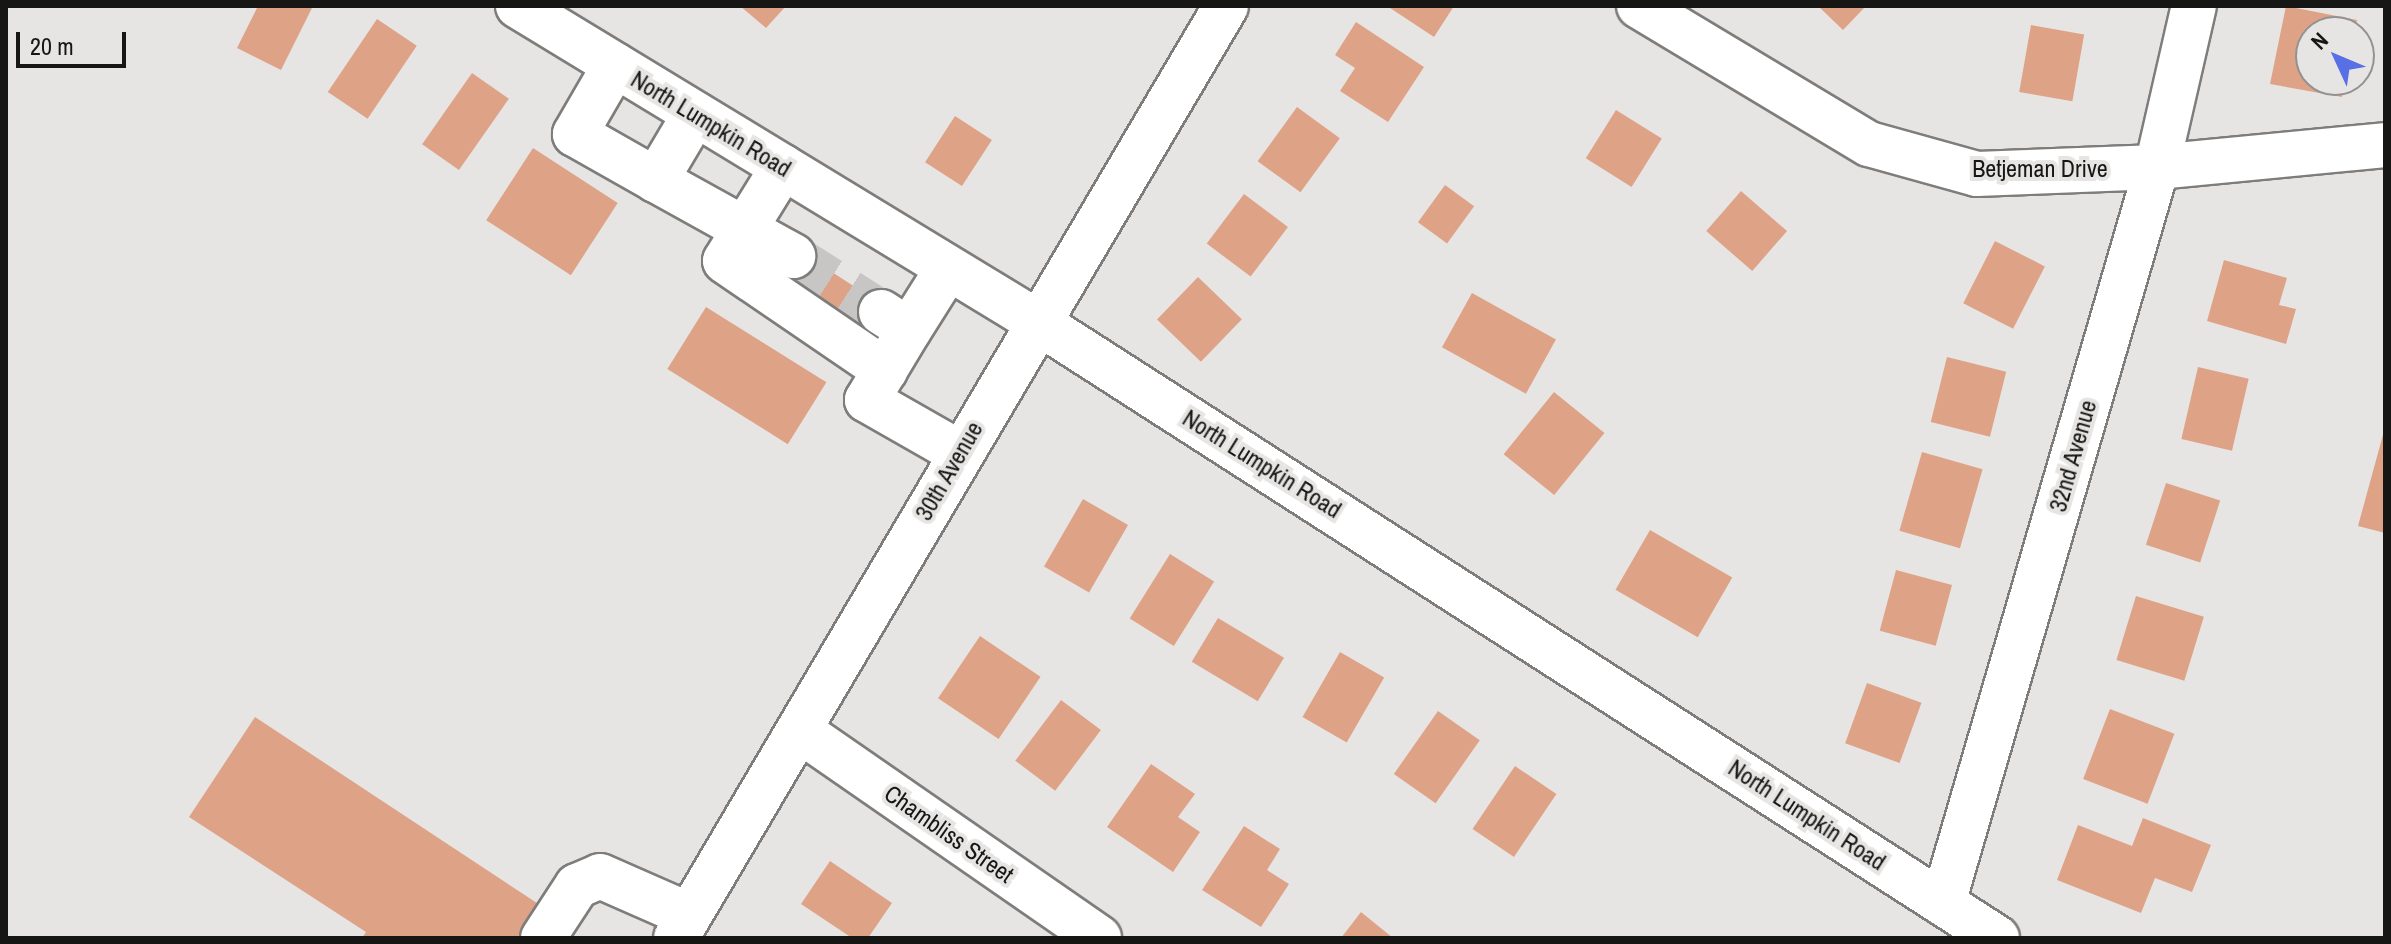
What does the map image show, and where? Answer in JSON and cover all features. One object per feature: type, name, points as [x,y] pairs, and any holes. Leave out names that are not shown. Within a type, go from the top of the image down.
[{"type":"street","name":"North Lumpkin Road","points":[[518,6],[1036,321],[1997,938]]},
{"type":"street","name":"30th Avenue","points":[[682,926],[1036,321],[1226,6]]},
{"type":"street","name":"Betjeman Drive","points":[[1639,6],[1869,144],[1977,174],[2157,167],[2385,145]]},
{"type":"street","name":"32nd Avenue","points":[[1943,903],[2157,167],[2194,6]]},
{"type":"street","points":[[615,65],[575,134],[793,256]]},
{"type":"street","points":[[656,180],[695,114]]},
{"type":"street","points":[[783,167],[725,261],[885,370]]},
{"type":"street","points":[[948,268],[895,321],[885,370],[867,400],[960,453]]},
{"type":"street","name":"Chambliss Street","points":[[799,730],[1099,938]]},
{"type":"street","points":[[543,938],[577,886],[600,876],[682,926]]},
{"type":"building","points":[[258,6],[313,6],[281,70],[237,48]]},
{"type":"building","points":[[740,6],[786,6],[766,28]]},
{"type":"building","points":[[1387,6],[1454,6],[1434,37]]},
{"type":"building","points":[[1818,6],[1866,6],[1843,30]]},
{"type":"building","points":[[2286,6],[2337,16],[2295,16],[2295,89],[2270,84]]},
{"type":"building","points":[[377,19],[417,46],[368,119],[328,92]]},
{"type":"building","points":[[1356,22],[1424,67],[1388,122],[1340,91],[1355,68],[1335,55]]},
{"type":"building","points":[[2031,25],[2084,34],[2072,101],[2019,92]]},
{"type":"building","points":[[472,73],[509,99],[459,170],[422,144]]},
{"type":"building","points":[[1297,107],[1340,138],[1300,192],[1258,161]]},
{"type":"building","points":[[1616,110],[1662,139],[1632,187],[1586,158]]},
{"type":"building","points":[[955,116],[992,140],[962,186],[925,162]]},
{"type":"building","points":[[533,148],[618,203],[571,275],[486,220]]},
{"type":"building","points":[[1445,185],[1474,206],[1447,243],[1418,222]]},
{"type":"building","points":[[1741,191],[1787,231],[1752,271],[1706,231]]},
{"type":"building","points":[[1244,194],[1288,227],[1251,277],[1207,244]]},
{"type":"building","points":[[1995,241],[2045,266],[2013,329],[1963,303]]},
{"type":"building","points":[[798,250],[884,306],[860,343],[774,287]]},
{"type":"building","points":[[2224,260],[2287,278],[2279,305],[2296,309],[2286,344],[2207,321]]},
{"type":"building","points":[[1198,277],[1242,319],[1201,362],[1157,319]]},
{"type":"building","points":[[1472,293],[1556,340],[1526,394],[1442,347]]},
{"type":"building","points":[[706,307],[826,382],[788,444],[667,369]]},
{"type":"building","points":[[1947,357],[2006,372],[1990,437],[1931,422]]},
{"type":"building","points":[[2198,367],[2249,379],[2232,451],[2181,439]]},
{"type":"building","points":[[1554,392],[1605,433],[1554,495],[1504,454]]},
{"type":"building","points":[[2385,432],[2385,533],[2358,526]]},
{"type":"building","points":[[1922,452],[1983,469],[1960,548],[1899,531]]},
{"type":"building","points":[[2166,483],[2220,501],[2200,562],[2146,545]]},
{"type":"building","points":[[1083,499],[1128,525],[1089,593],[1044,567]]},
{"type":"building","points":[[1650,530],[1732,578],[1698,637],[1616,590]]},
{"type":"building","points":[[1170,554],[1214,582],[1174,646],[1130,618]]},
{"type":"building","points":[[1896,570],[1952,585],[1936,646],[1880,631]]},
{"type":"building","points":[[2136,596],[2204,617],[2184,681],[2116,660]]},
{"type":"building","points":[[1218,618],[1284,658],[1258,701],[1192,662]]},
{"type":"building","points":[[980,636],[1041,677],[999,739],[938,698]]},
{"type":"building","points":[[1340,652],[1384,678],[1347,742],[1302,717]]},
{"type":"building","points":[[1867,683],[1922,703],[1900,763],[1845,743]]},
{"type":"building","points":[[1061,700],[1101,730],[1055,791],[1015,761]]},
{"type":"building","points":[[2110,709],[2174,734],[2148,804],[2083,779]]},
{"type":"building","points":[[1438,711],[1480,740],[1436,803],[1394,774]]},
{"type":"building","points":[[255,717],[540,905],[518,938],[362,938],[366,932],[189,817]]},
{"type":"building","points":[[1151,764],[1195,794],[1178,817],[1200,832],[1173,872],[1107,827]]},
{"type":"building","points":[[1515,766],[1556,794],[1514,857],[1473,829]]},
{"type":"building","points":[[2143,818],[2211,845],[2192,892],[2155,878],[2141,913],[2057,880],[2078,825],[2132,846]]},
{"type":"building","points":[[1244,826],[1280,849],[1267,870],[1289,884],[1261,927],[1202,890]]},
{"type":"building","points":[[830,861],[892,903],[868,938],[852,938],[801,904]]},
{"type":"building","points":[[1361,912],[1393,938],[1341,938]]},
{"type":"tunnel","points":[[793,256],[881,312]]}]
